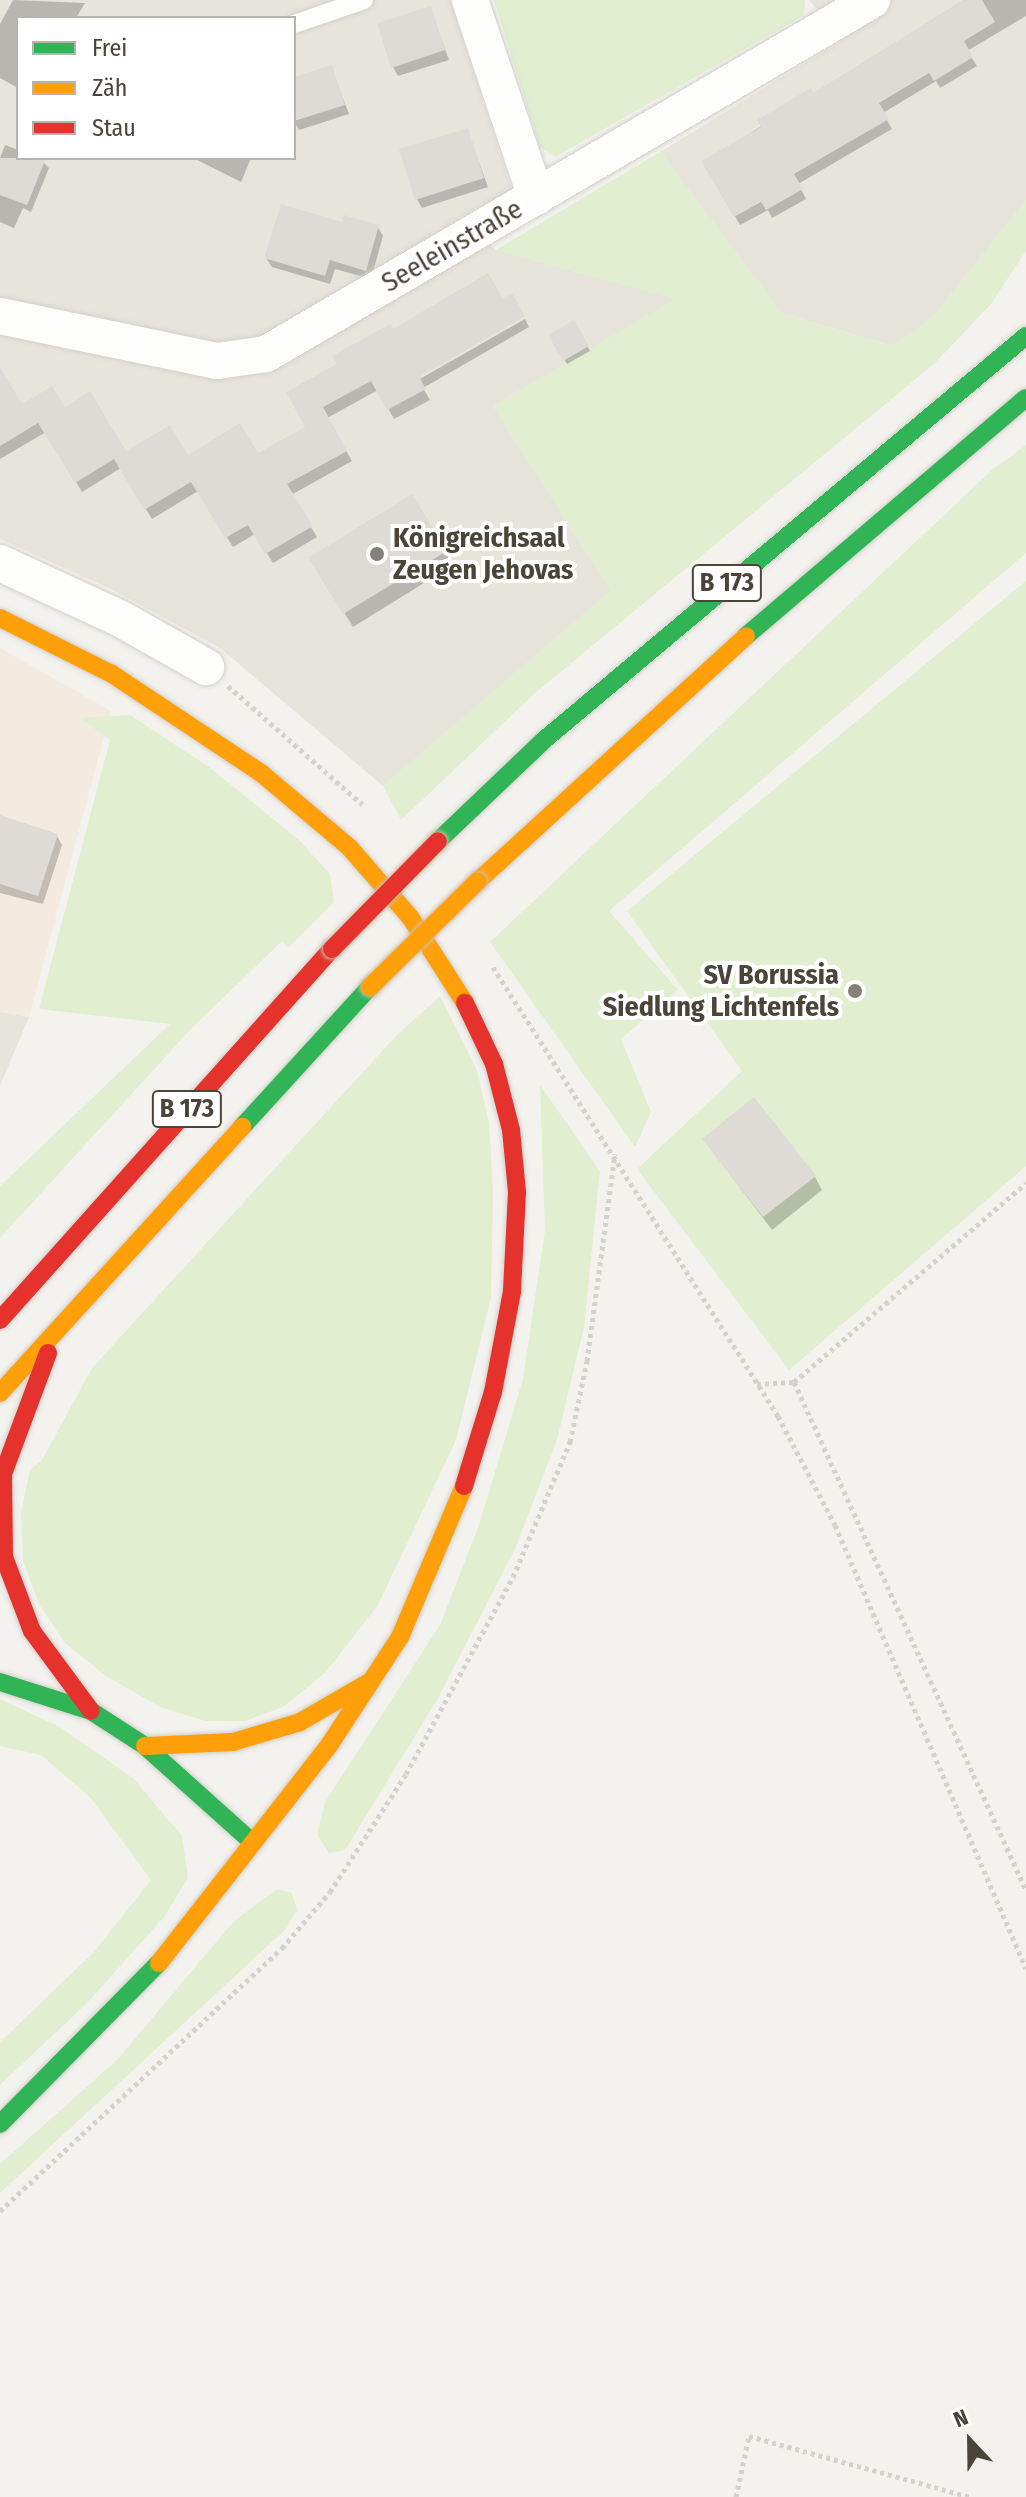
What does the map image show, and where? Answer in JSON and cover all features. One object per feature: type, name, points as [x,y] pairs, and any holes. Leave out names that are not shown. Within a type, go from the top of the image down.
[{"type":"main road","name":"B 173","points":[[0,1320],[332,949],[438,841],[544,740],[848,480],[1026,336]]},
{"type":"main road","name":"B 173","points":[[0,1393],[370,987],[478,881],[735,645],[1026,398]]},
{"type":"main road","points":[[0,618],[112,674],[188,721],[261,773],[349,847],[410,917],[458,987],[494,1064],[511,1130],[517,1192],[512,1291],[493,1392],[459,1504],[400,1637],[330,1744],[156,1966],[0,2124]]},
{"type":"main road","points":[[0,1304],[44,1270]]},
{"type":"main road","points":[[59,1326],[3,1474],[4,1557],[32,1631],[91,1711]]},
{"type":"main road","points":[[145,1746],[233,1742],[300,1722],[371,1681]]},
{"type":"main road","points":[[0,1682],[91,1711],[145,1746],[252,1842]]},
{"type":"street","points":[[470,0],[536,197]]},
{"type":"street","name":"Seeleinstraße","points":[[0,316],[217,361],[246,360],[266,354],[872,0]]},
{"type":"street","points":[[0,563],[121,619],[206,667]]},
{"type":"lane","points":[[296,23],[364,0]]},
{"type":"path","points":[[756,1384],[794,1382],[1026,1183]]},
{"type":"path","points":[[709,1308],[756,1384],[835,1525],[1026,1969]]},
{"type":"path","points":[[794,1382],[1026,1890]]},
{"type":"path","points":[[736,2497],[749,2436],[970,2497]]},
{"type":"shaded area","points":[[0,0],[450,0],[512,190],[458,218],[496,250],[676,299],[493,406],[611,591],[383,786],[220,648],[113,590],[0,539]]},
{"type":"shaded area","points":[[809,0],[1026,0],[1026,200],[933,317],[892,346],[782,313],[660,152],[843,40]]},
{"type":"shaded area","points":[[0,648],[111,711],[29,1017],[0,1012]]},
{"type":"shaded area","points":[[0,1012],[29,1017],[0,1086]]},
{"type":"green space","points":[[494,0],[805,0],[804,15],[555,157],[540,147]]},
{"type":"green space","points":[[660,152],[782,313],[891,346],[933,317],[1026,200],[1026,251],[991,304],[934,364],[535,693],[401,820],[383,786],[611,591],[493,406],[675,299],[496,250]]},
{"type":"green space","points":[[1026,445],[1026,553],[609,911],[678,990],[621,1039],[651,1112],[635,1147],[490,942],[992,470]]},
{"type":"green space","name":"SV Borussia Siedlung Lichtenfels","points":[[1026,581],[1026,1166],[789,1370],[637,1169],[742,1071],[627,911]]},
{"type":"green space","points":[[130,715],[209,767],[298,839],[330,874],[334,902],[288,948],[282,941],[190,1030],[0,1238],[0,1186],[170,1024],[39,1009],[110,740],[80,718]]},
{"type":"green space","points":[[440,996],[477,1070],[489,1123],[493,1191],[491,1297],[456,1440],[378,1605],[325,1673],[283,1707],[245,1721],[205,1721],[160,1707],[106,1676],[65,1643],[39,1604],[23,1561],[21,1513],[30,1470],[42,1460],[92,1368],[396,1036]]},
{"type":"green space","points":[[540,1085],[600,1171],[584,1327],[557,1440],[515,1549],[437,1700],[345,1850],[329,1853],[317,1834],[325,1802],[440,1625],[478,1528],[523,1379],[545,1230]]},
{"type":"green space","points":[[0,1699],[60,1727],[134,1779],[182,1836],[188,1878],[164,1917],[88,2002],[0,2085],[0,2042],[94,1952],[151,1880],[90,1797],[41,1755],[0,1746]]},
{"type":"green space","points":[[277,1889],[292,1893],[297,1910],[286,1929],[0,2193],[0,2164],[117,2060],[234,1921]]},
{"type":"building","points":[[964,0],[982,0],[995,22],[964,41],[973,57],[934,81],[929,73],[879,103],[889,119],[794,174],[803,189],[766,210],[761,202],[734,217],[701,161],[761,127],[757,120],[811,88],[813,93]]},
{"type":"building","points":[[431,6],[445,50],[391,68],[377,23]]},
{"type":"building","points":[[332,65],[345,105],[296,120],[296,76]]},
{"type":"building","points":[[468,128],[484,178],[415,200],[399,149]]},
{"type":"building","points":[[0,158],[45,160],[27,205],[0,195]]},
{"type":"building","points":[[281,204],[342,222],[344,215],[379,225],[366,271],[330,260],[325,276],[264,258]]},
{"type":"building","points":[[488,273],[503,298],[512,293],[525,316],[419,377],[426,389],[387,410],[371,381],[323,407],[347,451],[287,484],[313,526],[265,554],[248,525],[225,538],[191,482],[144,510],[114,459],[75,483],[38,423],[0,446],[0,367],[22,404],[52,386],[65,407],[90,391],[126,451],[170,425],[188,455],[240,423],[258,453],[305,427],[286,392],[337,364],[332,356],[390,324],[393,329]]},
{"type":"building","points":[[574,320],[589,346],[563,361],[548,335]]},
{"type":"building","name":"Königreichsaal Zeugen Jehovas","points":[[412,494],[447,551],[343,614],[308,558]]},
{"type":"building","points":[[0,815],[58,834],[38,896],[0,884]]},
{"type":"building","points":[[754,1097],[816,1176],[763,1217],[702,1139]]},
{"type":"traffic: fast","points":[[438,841],[544,740],[1026,336]]},
{"type":"traffic: fast","points":[[746,636],[1026,398]]},
{"type":"traffic: fast","points":[[242,1127],[370,987]]},
{"type":"traffic: fast","points":[[0,1682],[91,1711],[145,1746],[252,1842]]},
{"type":"traffic: fast","points":[[0,2124],[159,1963]]},
{"type":"traffic: slow","points":[[0,618],[112,674],[261,773],[349,847],[410,917],[465,1003]]},
{"type":"traffic: slow","points":[[478,881],[746,636]]},
{"type":"traffic: slow","points":[[370,987],[478,881]]},
{"type":"traffic: slow","points":[[0,1393],[242,1127]]},
{"type":"traffic: slow","points":[[159,1963],[330,1744],[400,1637],[464,1486]]},
{"type":"traffic: slow","points":[[145,1746],[233,1742],[300,1722],[371,1681]]},
{"type":"traffic: jam","points":[[332,949],[438,841]]},
{"type":"traffic: jam","points":[[0,1320],[332,949]]},
{"type":"traffic: jam","points":[[464,1486],[493,1392],[512,1291],[517,1192],[511,1130],[494,1064],[465,1003]]},
{"type":"traffic: jam","points":[[48,1353],[3,1474],[4,1557],[32,1631],[91,1711]]},
{"type":"place","name":"Königreichsaal Zeugen Jehovas","points":[[377,554]]},
{"type":"place","name":"SV Borussia Siedlung Lichtenfels","points":[[855,991]]}]
